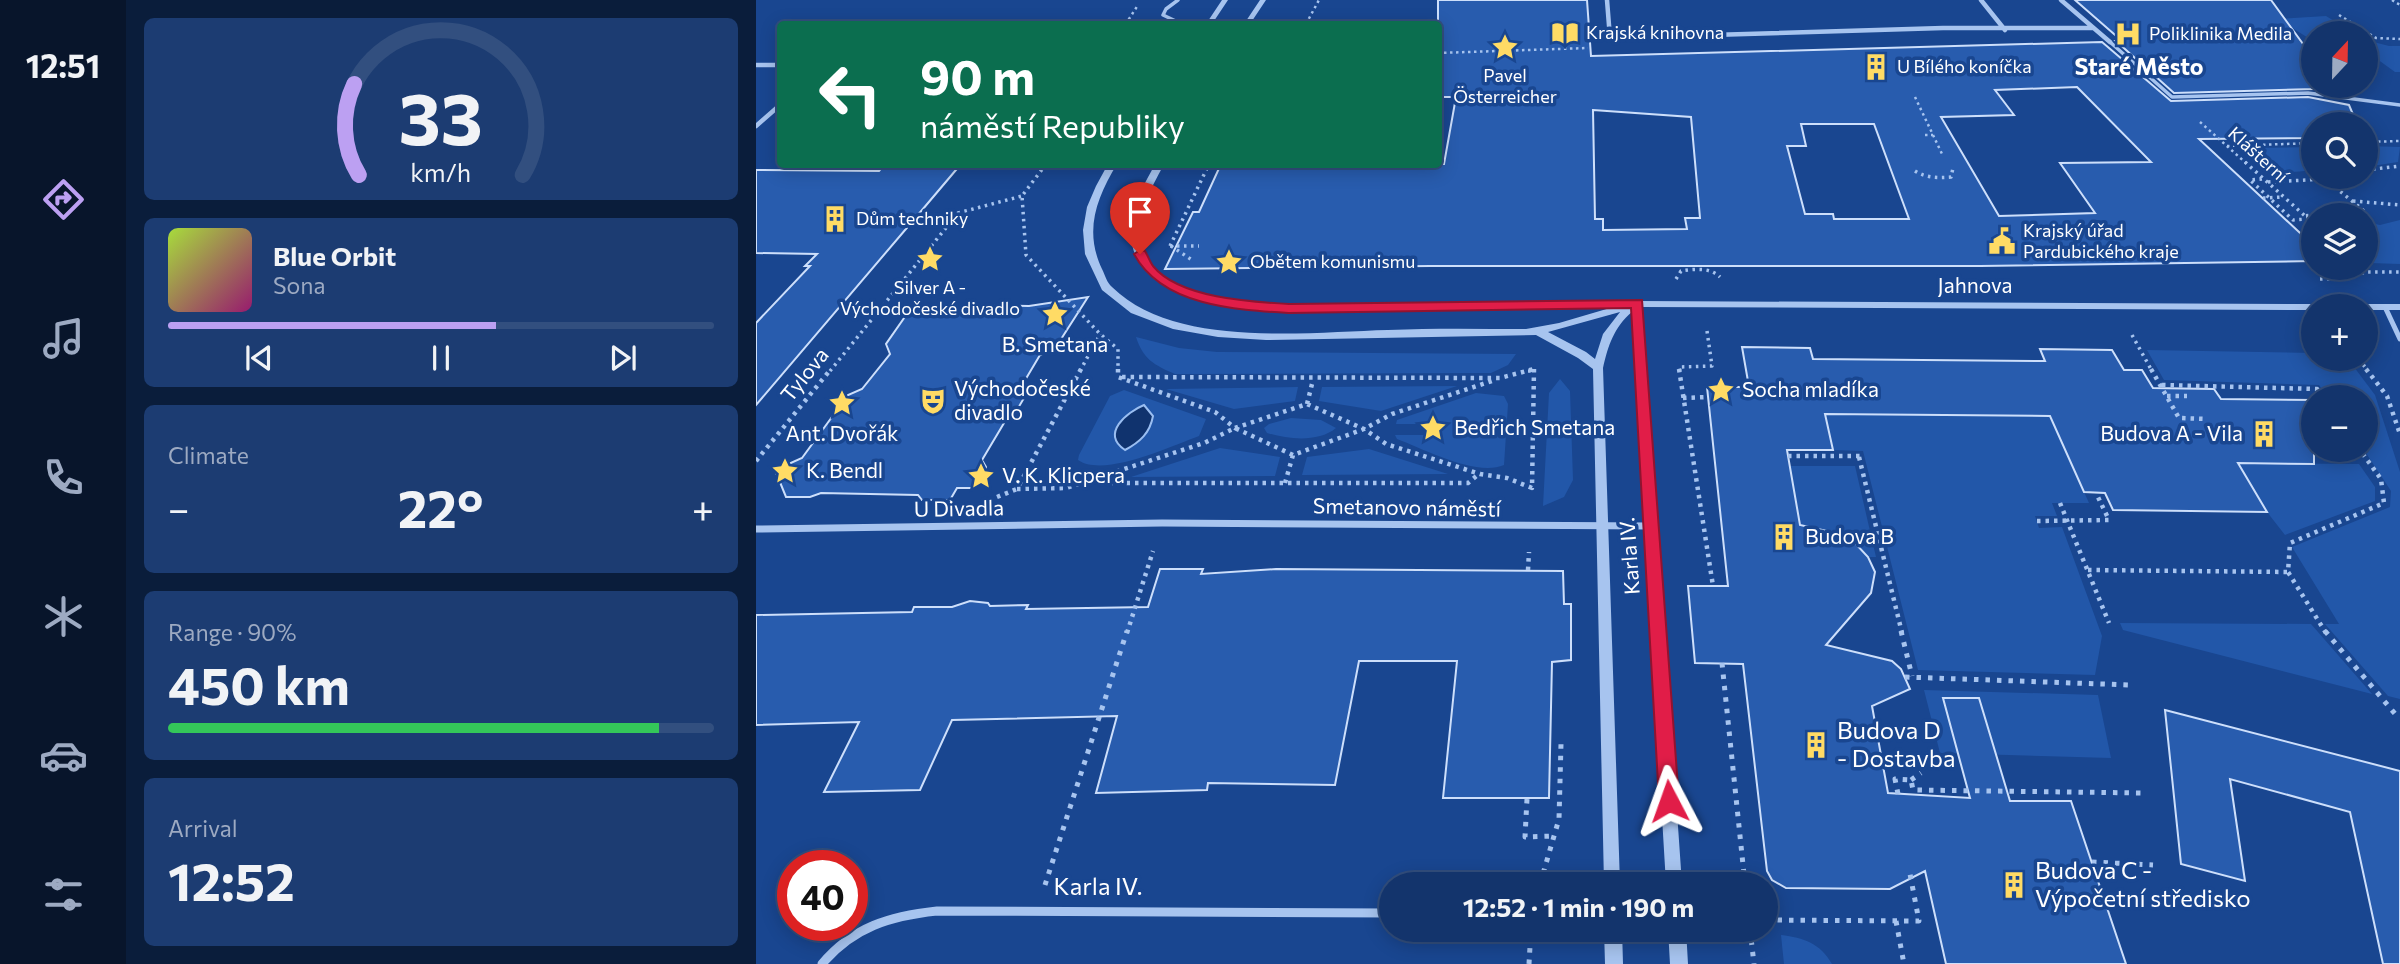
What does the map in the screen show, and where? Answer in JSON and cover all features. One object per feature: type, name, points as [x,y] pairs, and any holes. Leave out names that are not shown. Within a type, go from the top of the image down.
[{"type":"street","points":[[1211,21],[1225,0]]},
{"type":"street","points":[[1249,21],[1263,0]]},
{"type":"street","points":[[1607,0],[1610,38],[1916,29],[2093,28]]},
{"type":"street","points":[[1981,0],[2005,30]]},
{"type":"street","points":[[2061,0],[2110,42]]},
{"type":"street","points":[[756,65],[777,65]]},
{"type":"street","points":[[756,126],[777,108]]},
{"type":"street","points":[[1111,168],[1094,196],[1088,219],[1094,269],[1112,296],[1145,316],[1188,329],[1249,335],[1537,331],[1637,303]]},
{"type":"street","points":[[1158,168],[1137,215],[1135,228],[1140,254],[1156,276],[1197,296],[1252,307],[1289,309],[1637,303]]},
{"type":"street","name":"Jahnova","points":[[1637,303],[2301,307]]},
{"type":"street","name":"Karla IV.","points":[[1612,872],[1598,368],[1608,330],[1637,303]]},
{"type":"street","name":"Karla IV.","points":[[1637,303],[1673,872]]},
{"type":"street","points":[[2378,307],[2400,307]]},
{"type":"street","points":[[2385,307],[2400,339]]},
{"type":"street","points":[[1537,331],[1582,355],[1598,368]]},
{"type":"street","name":"Smetanovo náměstí","points":[[1161,523],[1651,526]]},
{"type":"street","name":"U Divadla","points":[[756,529],[1161,523]]},
{"type":"street","name":"Karla IV.","points":[[822,964],[848,935],[890,917],[937,911],[1379,913]]},
{"type":"street","points":[[1613,942],[1614,964]]},
{"type":"street","points":[[1678,942],[1679,964]]},
{"type":"lane","points":[[1176,21],[1163,15],[1168,6],[1178,0]]},
{"type":"lane","points":[[2110,42],[2172,97],[2308,93],[2400,105]]},
{"type":"path","points":[[1131,21],[1129,19],[1143,0]]},
{"type":"path","points":[[1308,21],[1320,0]]},
{"type":"path","points":[[2392,0],[2400,5]]},
{"type":"path","points":[[2339,15],[2376,38],[2400,39]]},
{"type":"path","points":[[1442,53],[1600,47],[1610,38]]},
{"type":"path","points":[[1915,97],[1943,156]]},
{"type":"path","name":"Klášterní","points":[[2192,115],[2301,213]]},
{"type":"path","points":[[1925,135],[1933,135]]},
{"type":"path","points":[[2378,142],[2400,141]]},
{"type":"path","points":[[2227,146],[2301,143]]},
{"type":"path","points":[[2378,169],[2400,166]]},
{"type":"path","points":[[1043,168],[1022,196],[1026,255],[1100,334],[1118,349],[1118,377]]},
{"type":"path","points":[[1170,246],[1207,168]]},
{"type":"path","points":[[1914,171],[1919,175],[1944,178],[1951,177],[1953,168]]},
{"type":"path","points":[[2301,179],[2249,180],[2293,220],[2301,218]]},
{"type":"path","points":[[2339,189],[2354,203]]},
{"type":"path","name":"Tylova","points":[[756,461],[958,213],[1022,196]]},
{"type":"path","points":[[2263,198],[2283,197]]},
{"type":"path","points":[[2352,201],[2400,205]]},
{"type":"path","points":[[1170,246],[1199,246]]},
{"type":"path","points":[[1170,246],[1192,260]]},
{"type":"path","points":[[1676,280],[1681,271],[1698,267],[1715,272],[1723,281]]},
{"type":"path","points":[[2378,272],[2400,272]]},
{"type":"path","points":[[1707,331],[1712,366],[1679,367],[1713,586]]},
{"type":"path","points":[[1100,334],[1017,489],[1066,488],[1204,443],[1235,428],[1307,404],[1364,429],[1386,444],[1480,474],[1507,478],[1532,488],[1534,369]]},
{"type":"path","points":[[2132,335],[2179,418],[2206,419]]},
{"type":"path","points":[[1118,377],[1215,412],[1235,428],[1293,455],[1364,429],[1392,414],[1500,378],[1541,369]]},
{"type":"path","points":[[2368,371],[2387,396],[2400,434]]},
{"type":"path","points":[[1118,377],[1313,380],[1500,378]]},
{"type":"path","points":[[2147,378],[2158,379]]},
{"type":"path","points":[[1307,404],[1313,380]]},
{"type":"path","points":[[2162,385],[2301,389]]},
{"type":"path","points":[[2167,396],[2187,396]]},
{"type":"path","points":[[1684,398],[1708,397]]},
{"type":"path","points":[[1285,483],[1293,455]]},
{"type":"path","points":[[1787,456],[1862,456],[1908,677],[2130,685]]},
{"type":"path","points":[[2369,462],[2381,479],[2384,503],[2290,543],[2288,572],[2319,624],[2396,715]]},
{"type":"path","points":[[1105,475],[1111,483],[1468,483],[1480,474]]},
{"type":"path","points":[[2037,521],[2109,520],[2096,493]]},
{"type":"path","points":[[2060,503],[2109,623]]},
{"type":"path","points":[[1037,911],[1161,523]]},
{"type":"path","points":[[2088,570],[2288,572]]},
{"type":"path","points":[[1722,663],[1744,872]]},
{"type":"path","points":[[1543,872],[1559,819],[1561,744]]},
{"type":"path","points":[[1898,794],[1895,779],[1911,780],[1921,773]]},
{"type":"path","points":[[1911,780],[1913,790],[2144,793]]},
{"type":"path","points":[[1527,799],[1525,837],[1553,836]]},
{"type":"path","points":[[2092,862],[2153,865]]},
{"type":"path","points":[[1778,920],[1919,921],[1910,874]]},
{"type":"path","points":[[1896,921],[1904,964]]},
{"type":"path","points":[[1529,964],[1530,942]]},
{"type":"path","points":[[1751,942],[1754,964]]},
{"type":"shaded area","points":[[2326,16],[2334,21],[2301,21],[2301,33],[2278,19]]},
{"type":"shaded area","points":[[2378,43],[2400,46],[2400,72],[2395,72],[2378,60]]},
{"type":"shaded area","points":[[2378,146],[2400,147],[2398,162],[2378,165]]},
{"type":"shaded area","points":[[2301,147],[2301,171],[2272,166],[2250,152],[2254,148]]},
{"type":"shaded area","points":[[2400,220],[2400,264],[2378,263],[2380,225]]},
{"type":"shaded area","points":[[1136,337],[1179,348],[1217,352],[1516,354],[1508,365],[1491,373],[1175,374],[1150,360],[1142,351]]},
{"type":"shaded area","points":[[2147,350],[2301,353],[2301,371],[2357,371],[2368,385],[2319,385],[2164,380]]},
{"type":"shaded area","points":[[1560,379],[1570,391],[1573,480],[1564,497],[1543,506],[1549,393]]},
{"type":"shaded area","points":[[1457,386],[1381,411],[1319,401],[1322,387]]},
{"type":"shaded area","points":[[1298,387],[1295,401],[1234,409],[1166,389]]},
{"type":"shaded area","points":[[1124,390],[1206,419],[1199,436],[1120,463],[1090,465],[1078,460],[1110,396]]},
{"type":"shaded area","points":[[1476,393],[1504,396],[1508,404],[1504,465],[1492,468],[1465,465],[1397,439],[1395,435],[1440,435],[1442,424],[1396,424],[1397,420]]},
{"type":"shaded area","points":[[2378,404],[2400,472],[2400,699],[2388,696],[2325,624],[2339,624],[2292,547],[2390,507],[2391,491],[2372,462],[2378,462]]},
{"type":"shaded area","points":[[1144,405],[1153,416],[1147,432],[1125,450],[1118,444],[1116,431],[1124,418]]},
{"type":"shaded area","points":[[1825,414],[2050,416],[2089,503],[2052,503],[2057,516],[2035,516],[2039,528],[2062,527],[2102,636],[2095,675],[1918,670],[1863,451],[1833,450]]},
{"type":"shaded area","points":[[1291,418],[1321,420],[1336,428],[1320,436],[1302,438],[1267,433],[1264,428]]},
{"type":"shaded area","points":[[1220,448],[1280,457],[1275,476],[1131,477]]},
{"type":"shaded area","points":[[1369,449],[1448,474],[1302,475],[1307,457]]},
{"type":"shaded area","points":[[2238,463],[2359,464],[2375,487],[2375,501],[2285,535],[2267,512]]},
{"type":"shaded area","points":[[1790,466],[1855,466],[1876,557],[1868,557],[1854,543],[1838,535],[1801,529]]},
{"type":"shaded area","points":[[2120,623],[2311,624],[2372,694],[2123,630]]},
{"type":"shaded area","points":[[1924,690],[2098,695],[2111,758],[1940,753]]},
{"type":"shaded area","points":[[1781,935],[1817,946],[1832,964],[1784,964]]},
{"type":"building","points":[[1438,0],[1587,0],[1591,56],[2102,42],[2171,101],[2301,97],[2349,105],[2352,112],[2301,112],[2301,138],[2199,139],[2301,234],[2301,261],[1980,266],[1165,269],[1193,212],[1199,212],[1219,168],[1442,168],[1456,97],[1442,97],[1442,21],[1438,21]],"holes":[[[2077,87],[2151,162],[2060,163],[2095,213],[1999,216],[1941,117],[2014,115],[1995,90]],[[1593,110],[1691,117],[1700,218],[1685,218],[1687,229],[1603,230],[1603,219],[1595,219]],[[1801,124],[1874,124],[1909,219],[1834,219],[1833,214],[1805,214],[1787,146],[1806,146]]]},
{"type":"building","points":[[2075,0],[2271,0],[2301,41],[2301,89],[2174,93],[2116,41],[2122,41]]},
{"type":"building","name":"Dům techniky","points":[[882,168],[958,168],[756,405],[756,323],[810,266],[805,266],[817,254],[756,253],[756,170],[879,171]]},
{"type":"building","name":"Východočeské divadlo","points":[[1088,297],[1056,347],[1040,355],[1018,392],[1024,398],[1014,415],[1007,418],[982,460],[986,467],[974,488],[957,488],[950,500],[922,500],[918,495],[821,493],[810,497],[786,497],[775,470],[802,458],[848,395],[862,389],[890,354],[886,344],[909,311],[958,312],[964,305],[1029,306]]},
{"type":"building","points":[[1742,347],[1810,348],[1813,359],[2045,361],[2040,349],[2112,350],[2124,370],[2142,370],[2153,388],[2214,389],[2221,399],[2301,400],[2301,462],[2314,464],[2238,463],[2267,512],[2113,510],[2105,493],[2084,492],[2050,416],[1825,414],[1833,450],[1787,450],[1800,525],[1840,534],[1855,543],[1868,557],[1875,572],[1871,593],[1826,645],[1892,661],[1901,669],[1910,689],[1872,706],[1888,793],[1970,798],[1943,698],[1979,698],[2010,801],[2071,801],[2126,964],[1946,964],[1925,871],[1890,889],[1786,888],[1778,883],[1778,872],[1768,872],[1743,664],[1695,663],[1688,586],[1728,586],[1707,387],[1749,387]]},
{"type":"building","points":[[1160,569],[1203,569],[1201,574],[1276,569],[1563,571],[1564,604],[1571,604],[1571,660],[1552,662],[1549,798],[1443,798],[1457,661],[1359,661],[1335,785],[1208,783],[1207,790],[1096,793],[1117,716],[952,720],[920,790],[824,792],[859,722],[756,725],[756,615],[912,612],[914,607],[952,607],[970,601],[988,603],[990,606],[1028,605],[1026,609],[1148,607]]},
{"type":"building","points":[[2165,710],[2400,771],[2400,964],[2383,964],[2350,812],[2230,779],[2245,881],[2181,864]]},
{"type":"place","name":"Krajská knihovna","points":[[1565,33]]},
{"type":"place","name":"Poliklinika Medila","points":[[2128,34]]},
{"type":"place","name":"Pavel Österreicher","points":[[1505,47]]},
{"type":"place","name":"U Bílého koníčka","points":[[1876,67]]},
{"type":"place","name":"Dům techniky","points":[[835,219]]},
{"type":"place","name":"Krajský úřad Pardubického kraje","points":[[2002,241]]},
{"type":"place","name":"Silver A - Východočeské divadlo","points":[[930,259]]},
{"type":"place","name":"Obětem komunismu","points":[[1229,262]]},
{"type":"place","name":"B. Smetana","points":[[1055,314]]},
{"type":"place","name":"Socha mladíka","points":[[1721,390]]},
{"type":"place","name":"Východočeské divadlo","points":[[933,401]]},
{"type":"place","name":"Ant. Dvořák","points":[[842,403]]},
{"type":"place","name":"Bedřich Smetana","points":[[1433,428]]},
{"type":"place","name":"Budova A - Vila","points":[[2264,434]]},
{"type":"place","name":"K. Bendl","points":[[785,471]]},
{"type":"place","name":"V. K. Klicpera","points":[[981,476]]},
{"type":"place","name":"Budova B","points":[[1784,537]]},
{"type":"place","name":"Budova D - Dostavba","points":[[1816,745]]},
{"type":"place","name":"Budova C - Výpočetní středisko","points":[[2014,885]]},
{"type":"district","name":"Staré Město","points":[[2139,67]]},
{"type":"route","points":[[1140,254],[1149,270],[1178,289],[1224,303],[1252,307],[1289,309],[1637,303],[1669,801]]}]
